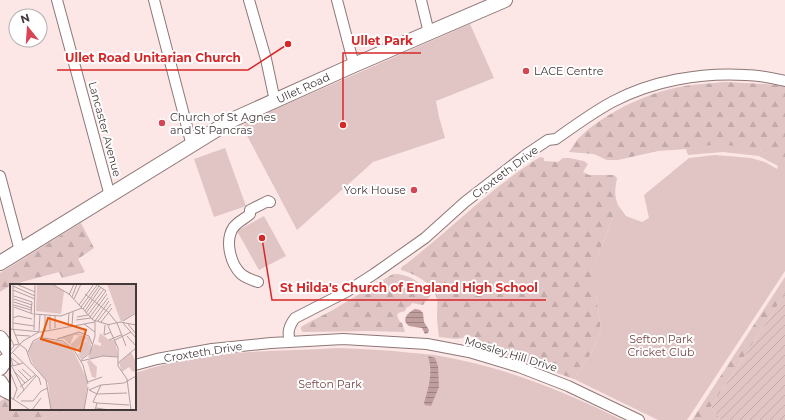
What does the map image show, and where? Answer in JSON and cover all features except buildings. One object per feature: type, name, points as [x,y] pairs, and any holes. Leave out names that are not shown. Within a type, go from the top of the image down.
[{"type":"main road","name":"Ullet Road","points":[[3,263],[232,120],[354,65],[505,0]]},
{"type":"main road","points":[[0,338],[5,361]]},
{"type":"street","name":"Lancaster Avenue","points":[[57,0],[110,196]]},
{"type":"street","points":[[154,0],[192,146]]},
{"type":"street","points":[[249,0],[266,59],[275,101]]},
{"type":"street","points":[[337,0],[354,65]]},
{"type":"street","points":[[421,0],[429,33]]},
{"type":"street","name":"Croxteth Drive","points":[[290,342],[288,335],[290,325],[295,318],[346,292],[374,274],[424,238],[465,202],[527,154],[548,140],[556,139],[595,112],[614,101],[646,88],[672,80],[700,76],[746,74],[785,81]]},
{"type":"street","points":[[0,176],[20,251]]},
{"type":"street","points":[[258,282],[249,279],[237,268],[230,254],[229,244],[232,229],[236,224],[250,214],[250,210],[270,202]]},
{"type":"street","name":"Mossley Hill Drive","points":[[271,343],[343,339],[427,344],[469,352],[519,367],[568,386],[639,420]]},
{"type":"street","name":"Croxteth Drive","points":[[136,365],[157,359],[212,349],[271,343]]},
{"type":"green space","points":[[470,24],[494,78],[436,101],[445,138],[373,162],[297,230],[243,128],[246,122]]},
{"type":"green space","points":[[725,82],[785,86],[785,159],[783,162],[760,150],[692,147],[686,149],[658,151],[618,160],[607,160],[594,154],[569,152],[578,138],[593,126],[605,117],[633,102],[678,87]]},
{"type":"green space","name":"Sefton Park Cricket Club","points":[[721,144],[760,150],[783,161],[785,159],[785,271],[687,420],[658,420],[574,379],[592,352],[601,330],[596,294],[596,260],[618,205],[626,216],[642,222],[649,218],[644,195],[689,158],[715,155],[751,158],[765,162],[777,169],[778,166],[759,156],[723,152],[688,155],[686,149]]},
{"type":"green space","points":[[225,148],[246,206],[214,217],[194,159]]},
{"type":"green space","points":[[540,157],[544,158],[544,161],[558,162],[563,158],[569,158],[584,161],[588,164],[583,172],[589,175],[614,175],[617,178],[615,192],[618,205],[596,260],[596,294],[601,330],[592,352],[574,379],[484,347],[478,338],[465,335],[463,338],[456,339],[439,337],[437,301],[435,293],[423,280],[401,270],[401,268],[503,183]]},
{"type":"green space","points":[[264,216],[286,256],[259,270],[237,231]]},
{"type":"green space","points":[[81,223],[94,248],[78,259],[85,272],[62,278],[59,272],[10,284],[10,286],[0,292],[0,273]]},
{"type":"green space","points":[[393,274],[410,277],[423,286],[431,295],[423,305],[412,303],[405,311],[398,313],[397,316],[402,323],[405,332],[303,332],[301,330],[301,327],[304,325],[331,311]]},
{"type":"green space","points":[[785,277],[785,294],[711,407],[721,420],[692,420]]},
{"type":"green space","points":[[785,294],[785,420],[721,420],[711,407]]},
{"type":"green space","name":"Sefton Park","points":[[337,348],[384,350],[433,355],[464,361],[510,373],[533,381],[578,399],[622,420],[38,420],[68,410],[136,410],[136,373],[194,358],[270,351]]},
{"type":"green space","points":[[10,396],[10,410],[68,410],[38,420],[0,420],[0,401]]},
{"type":"shaded area","points":[[415,309],[420,310],[423,313],[424,322],[429,330],[428,333],[425,334],[422,328],[409,326],[405,321],[410,312]]},
{"type":"shaded area","points":[[428,356],[435,358],[438,366],[439,387],[431,406],[425,405],[424,403],[429,385],[430,374]]},
{"type":"place","name":"Ullet Road Unitarian Church","points":[[288,44]]},
{"type":"place","name":"LACE Centre","points":[[526,71]]},
{"type":"place","name":"Church of St Agnes and St Pancras","points":[[162,123]]},
{"type":"place","name":"Ullet Park","points":[[343,125]]},
{"type":"place","name":"York House","points":[[414,190]]},
{"type":"place","name":"St Hilda's Church of England High School","points":[[262,238]]}]
